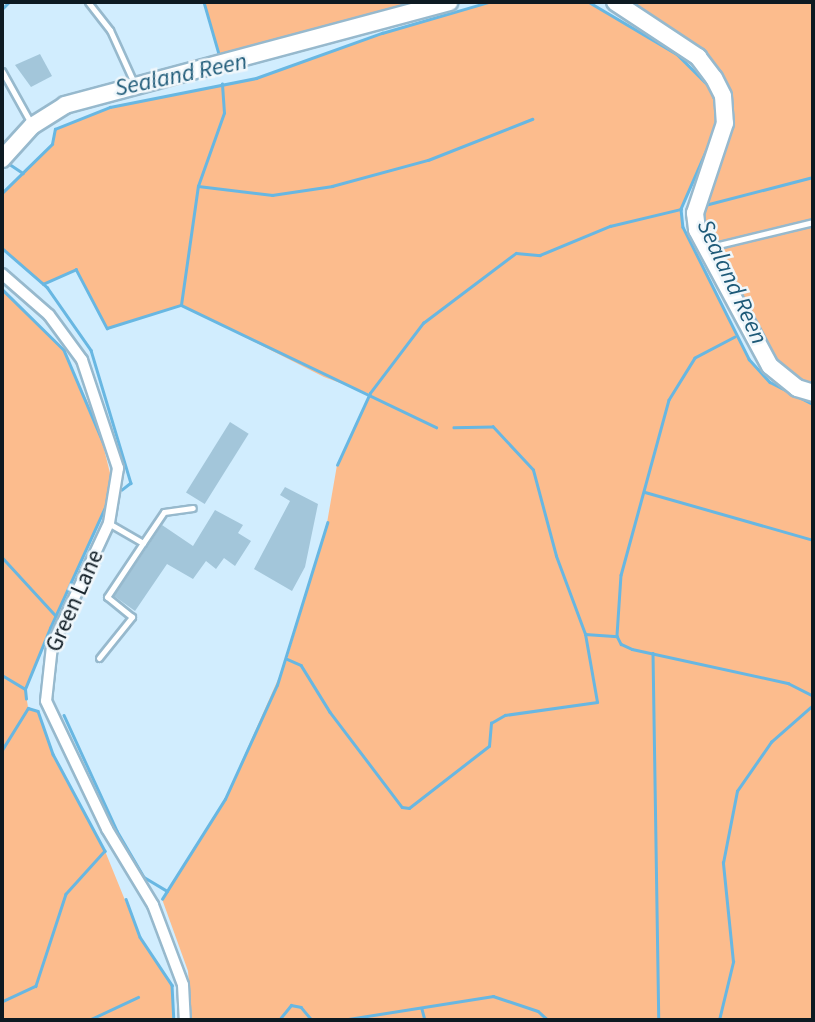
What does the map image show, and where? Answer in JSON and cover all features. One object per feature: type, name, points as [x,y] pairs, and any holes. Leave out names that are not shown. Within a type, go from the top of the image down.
[{"type":"main road","points":[[2,159],[32,126],[65,105],[449,2]]},
{"type":"main road","points":[[615,2],[698,57],[723,96],[725,123],[695,213],[704,249],[770,366],[797,388],[813,393]]},
{"type":"street","name":"Green Lane","points":[[2,274],[49,315],[82,360],[118,468],[109,523],[52,646],[46,701],[107,830],[153,905],[183,985],[186,1020]]},
{"type":"lane","points":[[88,2],[110,30],[136,86]]},
{"type":"lane","points":[[2,71],[32,126]]},
{"type":"lane","points":[[704,249],[812,224]]},
{"type":"lane","points":[[99,658],[132,617],[107,597],[164,512],[193,508]]},
{"type":"lane","points":[[109,523],[143,542]]},
{"type":"shaded area","points":[[204,2],[415,2],[219,54]]},
{"type":"shaded area","points":[[489,2],[589,2],[677,54],[710,87],[718,109],[714,131],[681,209],[683,227],[749,359],[770,382],[813,404],[813,1020],[192,1020],[188,971],[162,899],[225,799],[287,659],[327,523],[337,465],[370,394],[324,377],[181,305],[107,328],[77,269],[43,284],[2,248],[2,193],[52,145],[55,129],[110,107],[256,78],[382,33]]},
{"type":"shaded area","points":[[630,2],[813,2],[813,383],[792,375],[769,349],[702,225],[702,206],[733,121],[723,76],[705,53]]},
{"type":"shaded area","points":[[2,289],[64,350],[98,425],[114,489],[25,689],[28,707],[38,711],[53,754],[105,851],[140,937],[172,985],[174,1020],[2,1020]]},
{"type":"building","points":[[40,54],[52,76],[31,87],[15,65]]},
{"type":"building","points":[[230,422],[249,434],[205,504],[186,492]]},
{"type":"building","points":[[285,487],[318,504],[305,567],[292,591],[254,569],[290,501],[280,495]]},
{"type":"building","points":[[215,510],[243,525],[238,533],[251,541],[235,566],[224,558],[216,569],[206,561],[193,579],[167,564],[135,611],[114,596],[162,525],[193,546]]},
{"type":"waterway","points":[[2,9],[9,2]]},
{"type":"waterway","points":[[204,2],[219,54]]},
{"type":"waterway","name":"Sealand Reen","points":[[2,193],[52,144],[55,129],[110,107],[256,78],[382,33],[489,2]]},
{"type":"waterway","name":"Sealand Reen","points":[[589,2],[677,54],[710,87],[717,105]]},
{"type":"waterway","points":[[181,305],[198,186],[224,113],[222,84]]},
{"type":"waterway","name":"Sealand Reen","points":[[714,132],[717,115]]},
{"type":"waterway","points":[[198,186],[272,195],[332,186],[428,160],[532,119]]},
{"type":"waterway","name":"Sealand Reen","points":[[712,138],[681,209],[683,227],[749,359],[770,382],[813,404]]},
{"type":"waterway","points":[[8,163],[23,173]]},
{"type":"waterway","points":[[705,205],[813,177]]},
{"type":"waterway","points":[[337,465],[370,393],[423,323],[516,253],[540,255],[610,226],[681,209]]},
{"type":"waterway","points":[[2,248],[47,287],[91,350],[131,483],[122,490]]},
{"type":"waterway","points":[[43,284],[76,269],[107,328],[181,305],[436,427]]},
{"type":"waterway","points":[[2,289],[64,350],[106,449]]},
{"type":"waterway","points":[[735,337],[695,358],[669,400],[621,575],[617,636],[621,644],[632,649],[788,683],[813,696]]},
{"type":"waterway","points":[[287,659],[301,665],[330,712],[402,807],[409,808],[489,746],[491,723],[505,715],[597,702],[585,634],[556,556],[533,470],[493,427],[454,428]]},
{"type":"waterway","points":[[645,492],[813,540]]},
{"type":"waterway","points":[[26,699],[25,689],[50,628],[107,503]]},
{"type":"waterway","points":[[162,899],[225,799],[277,685],[327,523]]},
{"type":"waterway","points":[[2,557],[56,616]]},
{"type":"waterway","points":[[585,634],[617,636]]},
{"type":"waterway","points":[[653,653],[659,1020]]},
{"type":"waterway","points":[[2,675],[25,689]]},
{"type":"waterway","points":[[719,1020],[733,962],[723,863],[737,791],[771,742],[813,705]]},
{"type":"waterway","points":[[2,750],[28,708],[38,711],[53,754],[105,851],[66,894],[36,986],[2,1002]]},
{"type":"waterway","points":[[64,715],[117,831],[144,877],[167,891]]},
{"type":"waterway","points":[[126,899],[140,937],[172,985],[174,1020]]},
{"type":"waterway","points":[[342,1020],[493,996],[538,1011],[548,1020]]},
{"type":"waterway","points":[[89,1020],[138,997]]},
{"type":"waterway","points":[[279,1020],[291,1005],[301,1007],[312,1020]]},
{"type":"waterway","points":[[422,1009],[425,1020]]}]
